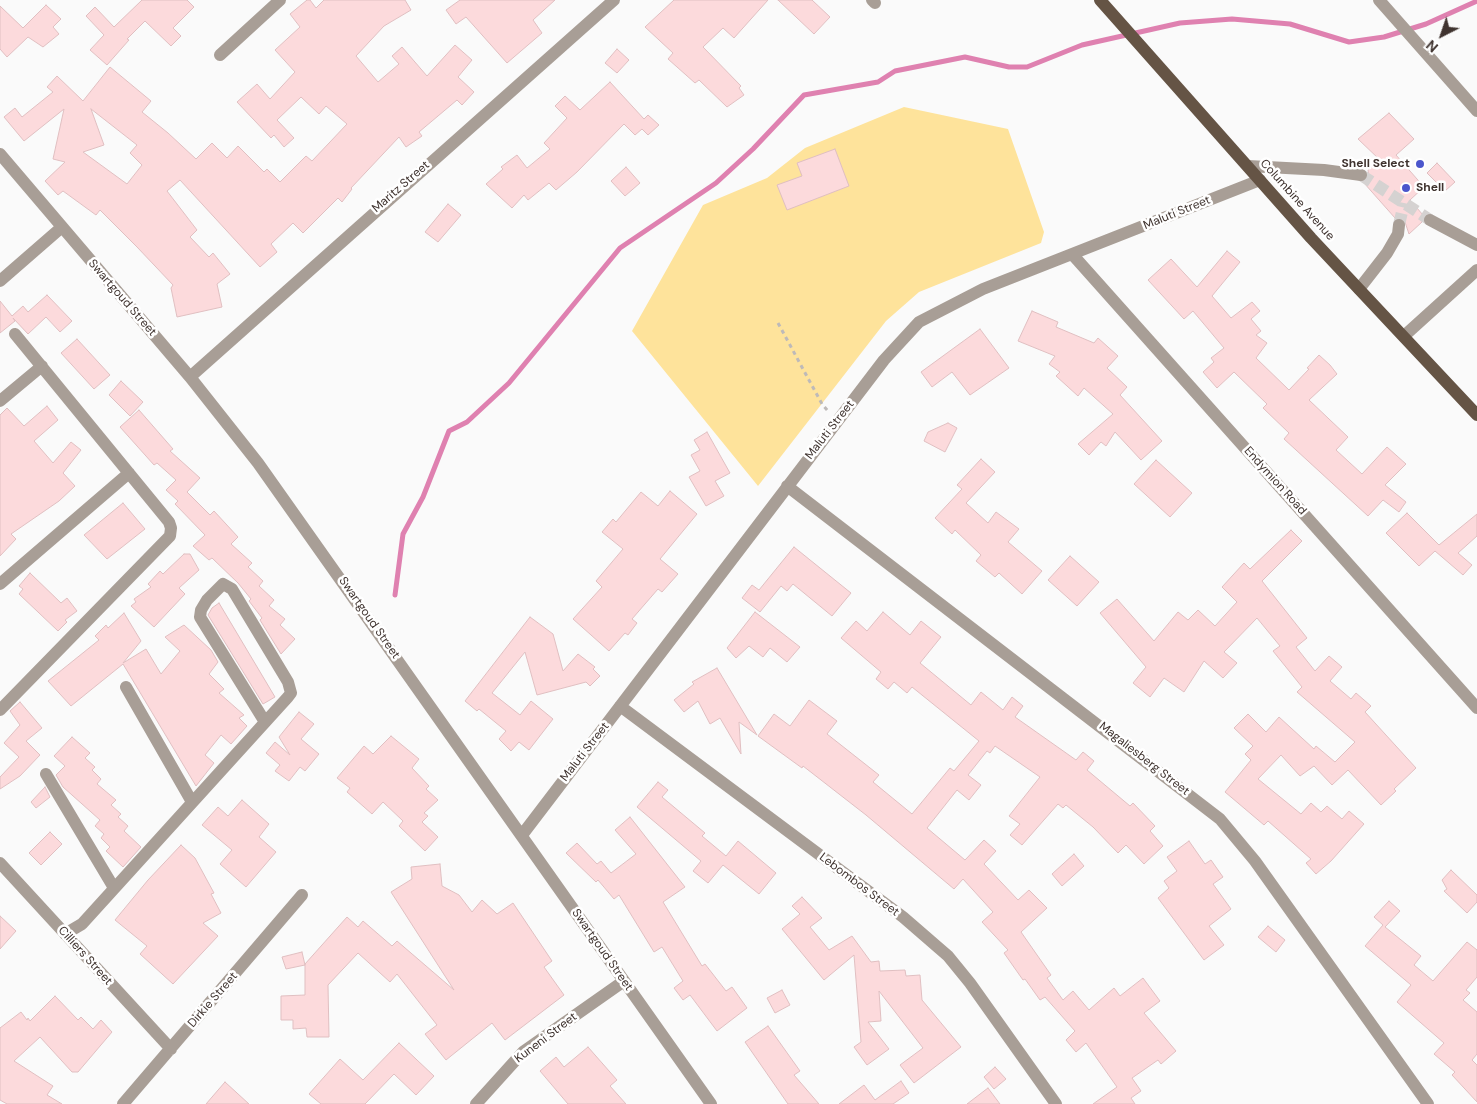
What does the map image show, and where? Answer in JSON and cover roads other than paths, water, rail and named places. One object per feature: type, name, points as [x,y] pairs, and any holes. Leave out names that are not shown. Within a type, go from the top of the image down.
[{"type":"main road","name":"Columbine Avenue","points":[[1100,0],[1359,289],[1477,415]]},
{"type":"street","points":[[220,55],[280,0]]},
{"type":"street","points":[[1378,0],[1477,111]]},
{"type":"street","name":"Maritz Street","points":[[190,377],[611,1]]},
{"type":"street","name":"Swartgoud Street","points":[[0,154],[190,377],[292,511],[711,1104]]},
{"type":"street","points":[[1248,166],[1324,170],[1361,175]]},
{"type":"street","name":"Maluti Street","points":[[522,835],[884,360],[919,322],[983,289],[1260,180]]},
{"type":"street","points":[[1430,220],[1477,244]]},
{"type":"street","points":[[1359,289],[1387,253],[1398,234],[1399,225]]},
{"type":"street","points":[[0,281],[62,227]]},
{"type":"street","name":"Endymion Road","points":[[1072,254],[1477,708]]},
{"type":"street","points":[[1404,336],[1477,270]]},
{"type":"street","points":[[0,710],[170,536],[172,528],[15,334]]},
{"type":"street","points":[[0,401],[42,366]]},
{"type":"street","points":[[0,584],[129,473]]},
{"type":"street","name":"Magaliesberg Street","points":[[787,486],[1220,819],[1255,861],[1428,1104]]},
{"type":"street","points":[[65,934],[82,924],[288,697],[291,693],[290,688],[232,589],[224,584],[208,600],[201,610],[200,617],[265,722]]},
{"type":"street","points":[[126,687],[192,802]]},
{"type":"street","name":"Lebombos Street","points":[[620,706],[903,917],[948,956],[970,983],[1056,1104]]},
{"type":"street","points":[[46,774],[114,888]]},
{"type":"street","name":"Cilliers Street","points":[[0,863],[171,1049]]},
{"type":"street","name":"Dirkie Street","points":[[123,1104],[302,895]]},
{"type":"street","name":"Kuneni Street","points":[[476,1104],[523,1052],[624,981]]},
{"type":"waterway","points":[[395,595],[403,534],[423,497],[449,431],[467,422],[509,383],[620,248],[716,183],[753,149],[804,95],[878,82],[895,71],[965,57],[1009,67],[1027,67],[1082,45],[1180,23],[1232,19],[1290,24],[1349,42],[1384,37],[1426,24],[1477,1]]},
{"type":"tunnel","points":[[1361,175],[1430,220]]},
{"type":"tunnel","points":[[1399,225],[1404,203]]},
{"type":"place","name":"Shell Select","points":[[1420,164]]},
{"type":"place","name":"Shell","points":[[1406,188]]}]
